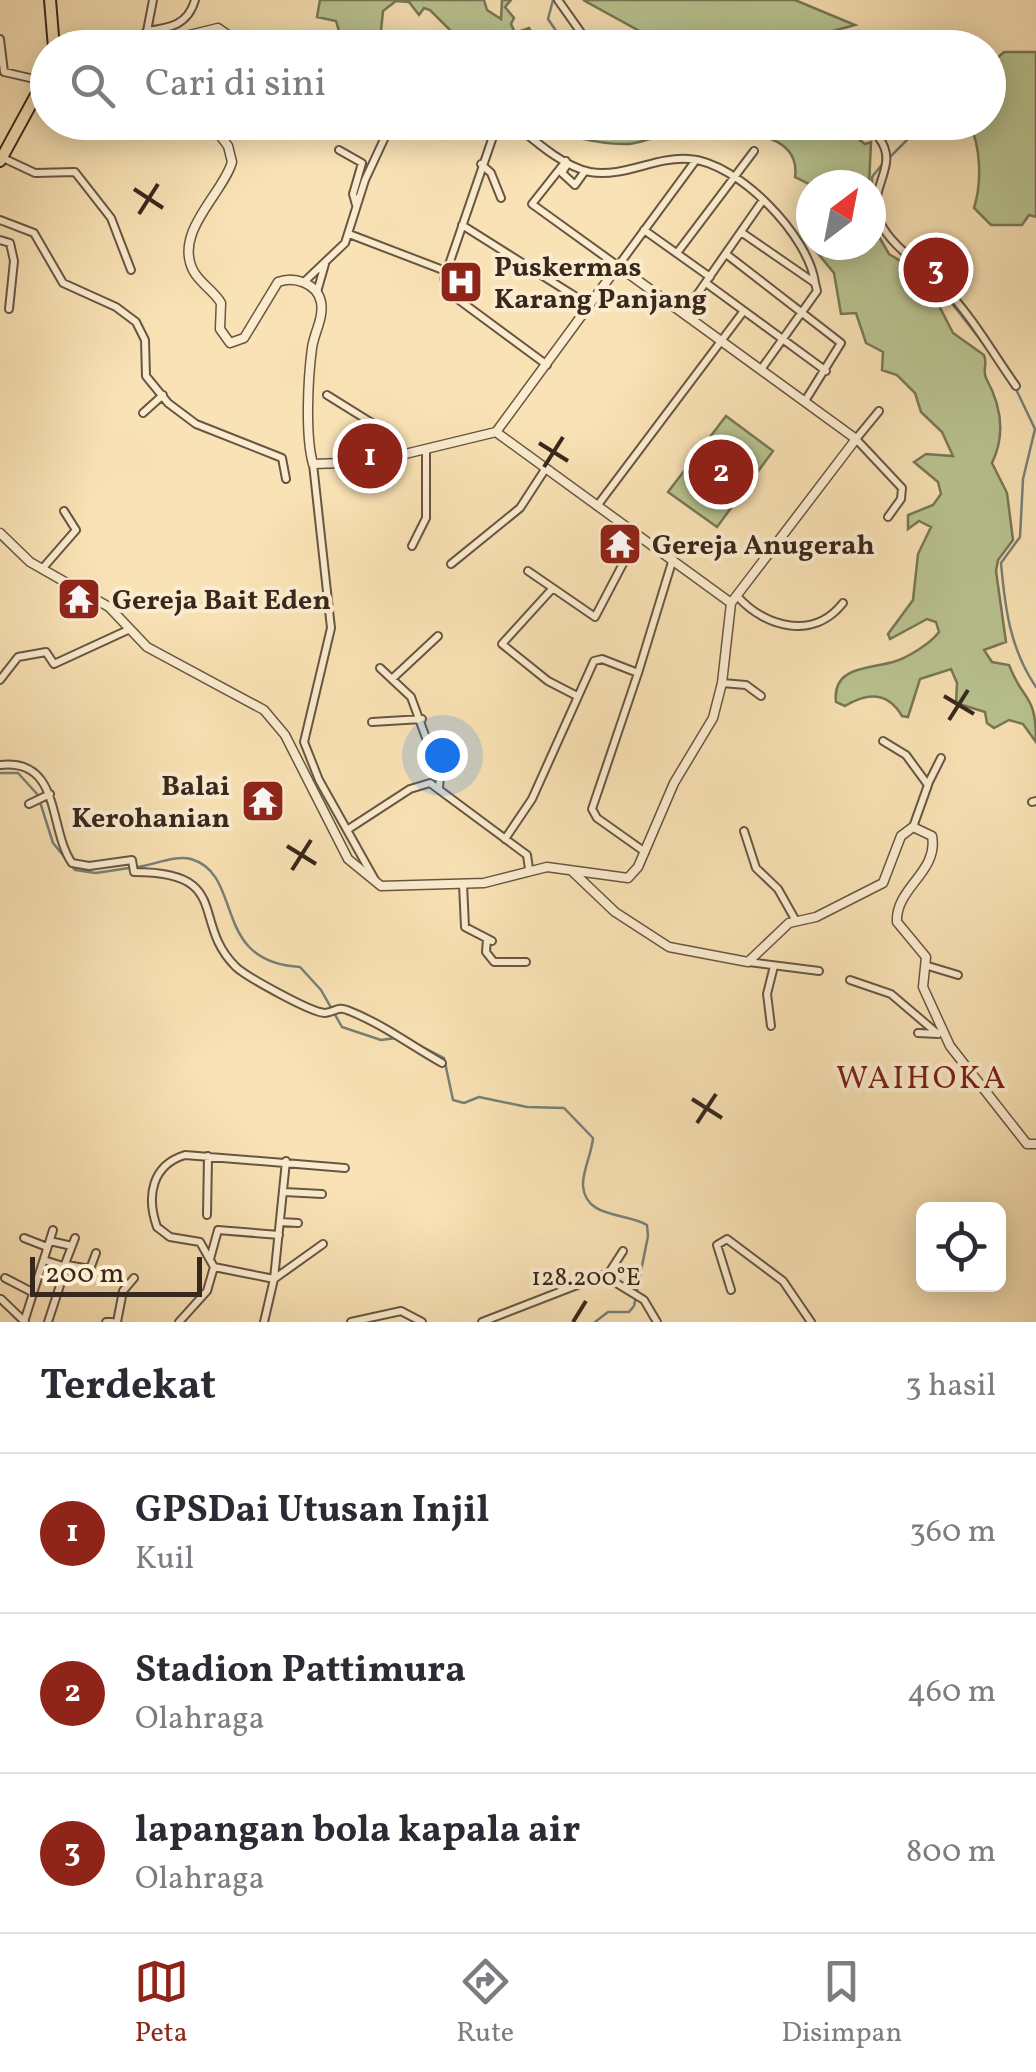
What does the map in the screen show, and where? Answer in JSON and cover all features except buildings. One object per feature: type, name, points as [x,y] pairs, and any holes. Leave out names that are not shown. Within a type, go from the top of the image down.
[{"type":"highway","points":[[50,0],[52,30]]},
{"type":"highway","points":[[1,159],[30,106]]},
{"type":"street","points":[[147,30],[153,0]]},
{"type":"street","points":[[152,30],[188,18],[195,0]]},
{"type":"street","points":[[558,0],[579,30]]},
{"type":"street","points":[[0,39],[4,72],[30,75]]},
{"type":"street","points":[[224,140],[232,162],[205,206],[190,260],[194,272],[222,302],[220,329],[225,339],[236,344],[244,338],[278,282],[304,282],[317,292]]},
{"type":"street","points":[[304,282],[349,234],[384,140]]},
{"type":"street","points":[[491,140],[443,270],[444,280],[459,300],[546,365]]},
{"type":"street","points":[[537,140],[585,170],[609,173],[696,160],[731,177],[763,200],[811,262],[817,291],[762,368]]},
{"type":"street","points":[[880,140],[888,160],[874,197],[882,225],[982,330],[1016,386]]},
{"type":"street","points":[[339,150],[362,163],[353,194],[357,206]]},
{"type":"street","points":[[677,253],[754,150]]},
{"type":"street","points":[[1,159],[35,174],[76,172],[110,218],[131,270]]},
{"type":"street","points":[[313,464],[356,465],[496,432],[696,160]]},
{"type":"street","points":[[567,162],[562,173],[575,185],[585,170]]},
{"type":"street","points":[[567,162],[532,204],[856,439],[902,488],[901,498],[888,518]]},
{"type":"street","points":[[481,164],[492,173],[500,198]]},
{"type":"street","points":[[685,312],[763,200]]},
{"type":"street","points":[[0,220],[34,233],[63,283],[116,307],[136,322],[146,340],[146,376],[163,395],[196,424],[282,458],[286,478]]},
{"type":"street","points":[[462,226],[589,305]]},
{"type":"street","points":[[644,230],[780,340],[826,371]]},
{"type":"street","points":[[741,232],[815,283]]},
{"type":"street","points":[[349,234],[443,270]]},
{"type":"street","points":[[0,240],[10,243],[13,254],[9,309]]},
{"type":"street","points":[[726,254],[841,342],[805,401]]},
{"type":"street","points":[[324,264],[317,292],[321,306],[311,352],[309,440],[330,628],[304,742],[376,883]]},
{"type":"street","points":[[596,506],[744,312]]},
{"type":"street","points":[[143,413],[163,395]]},
{"type":"street","points":[[327,395],[372,423],[356,465]]},
{"type":"street","points":[[0,533],[42,569],[95,596],[156,654],[256,704],[276,722],[348,859],[376,883],[395,889],[463,884],[529,869],[569,869],[628,878],[645,852],[674,783],[713,718],[735,600],[879,411]]},
{"type":"street","points":[[496,432],[672,562],[764,620],[785,626],[818,622],[843,603]]},
{"type":"street","points":[[412,546],[426,518],[426,450]]},
{"type":"street","points":[[451,564],[510,518],[546,467]]},
{"type":"street","points":[[42,569],[76,530],[64,511]]},
{"type":"street","points":[[528,571],[588,615],[597,616],[638,537]]},
{"type":"street","points":[[645,852],[597,818],[592,809],[672,562]]},
{"type":"street","points":[[552,589],[502,644],[544,678],[577,696]]},
{"type":"street","points":[[0,680],[18,658],[46,652],[54,664],[130,629]]},
{"type":"street","points":[[393,678],[438,636]]},
{"type":"street","points":[[505,839],[532,800],[597,659],[638,673]]},
{"type":"street","points":[[380,668],[411,697],[422,719],[440,779],[439,788]]},
{"type":"street","points":[[722,683],[746,685],[762,696]]},
{"type":"street","points":[[372,722],[422,719]]},
{"type":"street","points":[[883,740],[917,767],[928,785]]},
{"type":"street","points":[[748,962],[768,947],[786,924],[816,917],[883,883],[898,841],[913,827],[940,758]]},
{"type":"street","points":[[0,764],[27,767],[43,780],[70,861],[89,866],[132,860],[134,872],[168,874],[196,888],[210,908],[223,950],[236,967],[302,1004],[328,1012],[339,1008],[442,1063]]},
{"type":"street","points":[[347,830],[415,786],[428,783],[529,857],[529,869]]},
{"type":"street","points":[[35,801],[50,794]]},
{"type":"street","points":[[913,827],[928,832],[933,852],[901,903],[897,922],[923,952],[928,966],[923,988],[941,1032]]},
{"type":"street","points":[[744,831],[756,868],[778,889],[796,921]]},
{"type":"street","points":[[569,869],[598,892],[615,912],[669,947],[820,971]]},
{"type":"street","points":[[598,892],[608,876]]},
{"type":"street","points":[[463,884],[465,927],[490,941],[486,952],[494,962],[526,962]]},
{"type":"street","points":[[771,1026],[768,994],[774,966]]},
{"type":"street","points":[[928,966],[958,975]]},
{"type":"street","points":[[850,980],[890,994],[941,1032],[1036,1155]]},
{"type":"street","points":[[918,1033],[941,1032]]},
{"type":"street","points":[[324,1244],[274,1279],[212,1264],[200,1242],[160,1231],[154,1221],[153,1182],[163,1166],[185,1155],[345,1168]]},
{"type":"street","points":[[207,1215],[208,1156]]},
{"type":"street","points":[[264,1322],[274,1279],[286,1161]]},
{"type":"street","points":[[284,1192],[322,1194]]},
{"type":"street","points":[[280,1222],[298,1223]]},
{"type":"street","points":[[24,1322],[53,1230]]},
{"type":"street","points":[[179,1322],[207,1291],[218,1230],[279,1235]]},
{"type":"street","points":[[24,1238],[48,1244],[73,1242],[48,1322]]},
{"type":"street","points":[[731,1290],[718,1242],[729,1240],[783,1281],[812,1322]]},
{"type":"street","points":[[607,1276],[623,1251]]},
{"type":"street","points":[[44,1260],[90,1270],[96,1253]]},
{"type":"street","points":[[741,1264],[752,1258]]},
{"type":"street","points":[[482,1322],[583,1280],[607,1276],[644,1300],[657,1322]]},
{"type":"street","points":[[5,1278],[32,1292]]},
{"type":"street","points":[[112,1322],[123,1291],[134,1278]]},
{"type":"street","points":[[2,1299],[24,1322]]},
{"type":"street","points":[[351,1322],[396,1312],[422,1322]]},
{"type":"green space","points":[[320,0],[484,0],[487,10],[501,19],[502,0],[511,0],[505,7],[514,18],[514,30],[450,30],[430,10],[424,8],[419,15],[409,2],[396,1],[383,11],[381,30],[339,30],[336,21],[317,17]]},
{"type":"green space","points":[[583,0],[795,0],[855,25],[837,30],[638,30]]},
{"type":"green space","points":[[1006,52],[1036,52],[1036,217],[1029,215],[1022,225],[991,225],[974,208],[979,165],[976,142],[1006,140]]},
{"type":"green space","points":[[589,140],[646,140],[613,144]]},
{"type":"green space","points":[[772,140],[871,142],[870,170],[796,170],[796,178],[793,159],[783,146]]},
{"type":"green space","points":[[886,249],[902,262],[907,280],[934,296],[953,333],[984,355],[985,375],[1000,420],[992,463],[1007,493],[1013,540],[998,560],[996,571],[1006,642],[984,650],[992,662],[1009,665],[1034,714],[1036,742],[1023,724],[1009,720],[994,728],[987,723],[985,712],[956,703],[957,683],[951,669],[920,679],[908,717],[877,697],[862,698],[845,706],[836,702],[836,690],[846,675],[905,657],[939,632],[936,622],[927,619],[890,639],[888,634],[913,600],[918,554],[931,527],[919,521],[908,529],[908,515],[933,505],[941,494],[938,482],[914,462],[926,454],[953,456],[942,432],[921,412],[915,393],[897,375],[882,370],[883,352],[866,343],[856,313],[841,314],[834,273],[823,260],[886,260]]},
{"type":"green space","points":[[726,416],[773,451],[717,527],[668,492]]},
{"type":"waterway","points":[[553,0],[548,19],[556,30]]},
{"type":"waterway","points":[[890,157],[907,140]]},
{"type":"waterway","points":[[878,170],[884,162]]},
{"type":"waterway","points":[[902,254],[950,301],[990,352]]},
{"type":"waterway","points":[[1015,387],[1035,429],[1023,479],[1020,537],[1001,563],[1015,643],[1036,687]]},
{"type":"waterway","points":[[0,773],[18,773],[38,795]]},
{"type":"waterway","points":[[40,802],[53,843],[75,870],[96,873],[129,868]]},
{"type":"waterway","points":[[137,867],[184,858],[207,868],[218,882],[240,935],[253,950],[272,962],[300,967],[321,990],[342,1027],[381,1040],[396,1038]]},
{"type":"waterway","points":[[413,1042],[444,1058],[453,1100],[464,1103],[479,1097],[527,1107],[564,1108],[593,1138],[583,1181],[586,1197],[599,1209],[647,1225],[648,1236],[634,1306],[629,1312],[608,1312],[595,1322]]},
{"type":"place","name":"lapangan bola kapala air","points":[[936,270]]},
{"type":"place","name":"Puskermas Karang Panjang","points":[[461,282]]},
{"type":"place","name":"GPSDai Utusan Injil","points":[[370,456]]},
{"type":"place","name":"Stadion Pattimura","points":[[721,472]]},
{"type":"place","name":"Gereja Anugerah","points":[[620,544]]},
{"type":"place","name":"Gereja Bait Eden","points":[[79,599]]},
{"type":"place","name":"Balai Kerohanian","points":[[263,801]]},
{"type":"district","name":"WAIHOKA","points":[[922,1077]]}]
